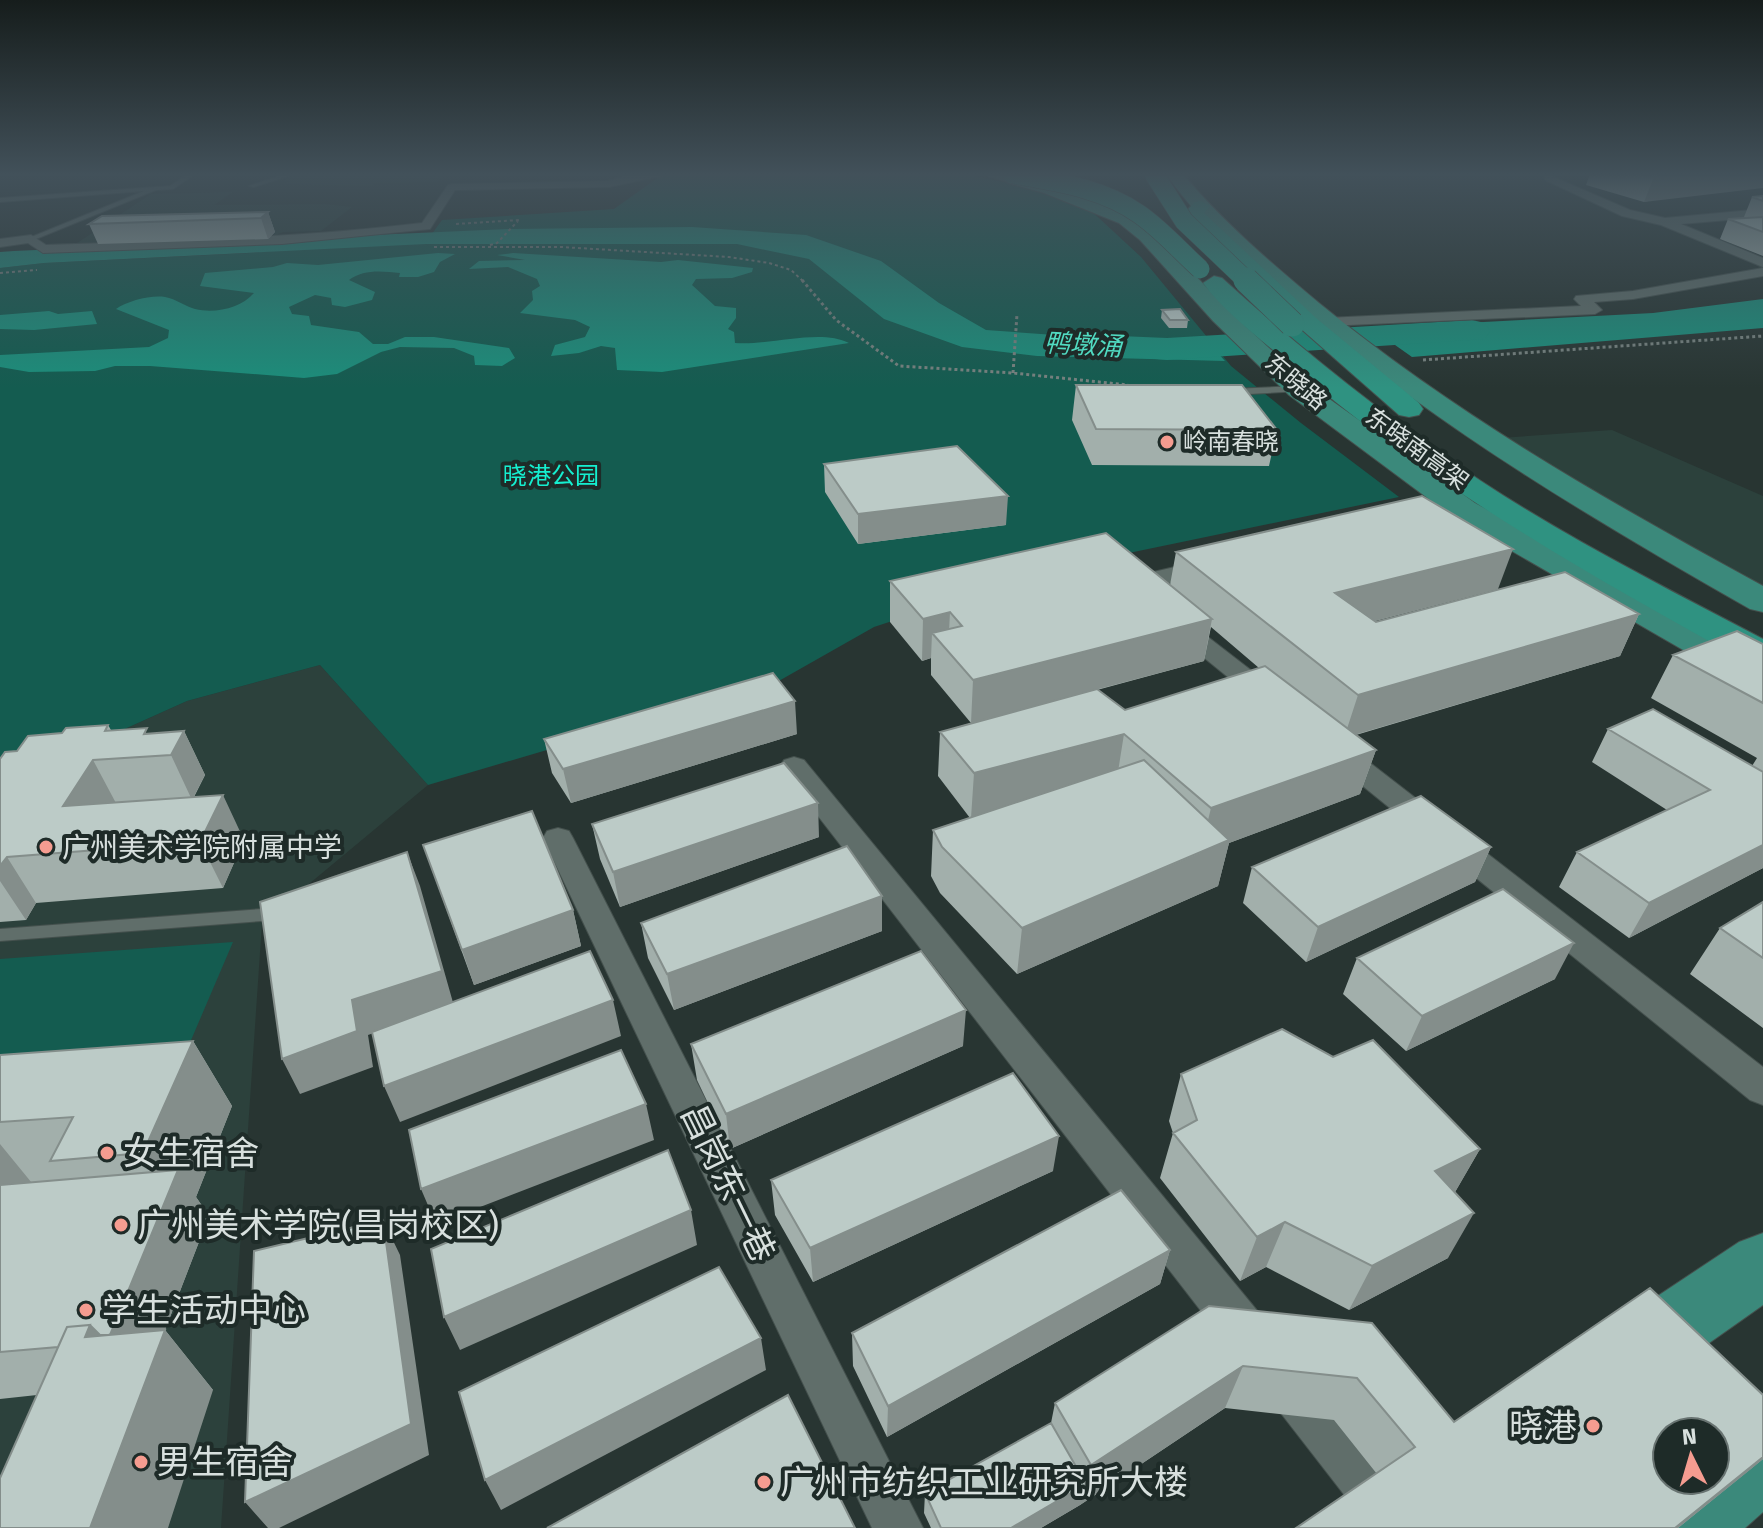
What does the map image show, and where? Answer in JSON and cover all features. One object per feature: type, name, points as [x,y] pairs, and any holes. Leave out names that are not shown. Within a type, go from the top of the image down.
[{"type":"highway","points":[[1174,245],[1207,276]]},
{"type":"highway","name":"东晓南高架","points":[[1182,245],[1207,276],[1262,328],[1289,370],[1340,393],[1422,454],[1512,514],[1763,655]]},
{"type":"highway","name":"东晓南高架","points":[[1208,245],[1323,352],[1440,439],[1559,512],[1763,626]]},
{"type":"highway","points":[[1226,245],[1405,406],[1559,512]]},
{"type":"main road","name":"东晓路","points":[[1155,245],[1235,329],[1289,370],[1449,513],[1587,582],[1763,679]]},
{"type":"main road","points":[[1240,245],[1378,364],[1475,431],[1584,499],[1763,601]]},
{"type":"main road","points":[[1578,1391],[1763,1265]]},
{"type":"main road","points":[[1685,1528],[1763,1462]]},
{"type":"street","points":[[39,245],[43,249],[133,245]]},
{"type":"street","points":[[1721,245],[1763,263]]},
{"type":"street","points":[[1329,325],[1595,310],[1581,299],[1633,295],[1763,272]]},
{"type":"street","points":[[1235,561],[1127,585],[1289,713]]},
{"type":"street","points":[[1314,733],[1763,1089]]},
{"type":"street","points":[[794,766],[1406,1509]]},
{"type":"street","name":"昌岗东一巷","points":[[558,838],[898,1528]]},
{"type":"lane","points":[[1218,393],[1289,370]]},
{"type":"lane","points":[[0,935],[262,915]]},
{"type":"path","points":[[426,247],[616,250],[766,262],[791,270],[835,319],[882,347],[899,366],[1013,373],[1133,386]]},
{"type":"path","points":[[0,273],[49,270]]},
{"type":"path","points":[[1013,373],[1017,314]]},
{"type":"path","points":[[1378,364],[1763,336]]},
{"type":"shaded area","points":[[1612,430],[1763,496],[1763,589],[1500,438]]},
{"type":"shaded area","name":"广州美术学院(昌岗校区)","points":[[320,665],[428,785],[262,923],[221,1528],[0,1528],[0,785],[187,701]]},
{"type":"green space","name":"晓港公园","points":[[341,245],[1128,245],[1231,366],[1399,497],[1047,570],[874,627],[777,682],[428,785],[320,665],[187,701],[0,785],[0,268]]},
{"type":"green space","points":[[233,942],[171,1087],[0,1101],[0,959]]},
{"type":"water","points":[[142,245],[400,245],[44,263],[0,268],[0,252]]},
{"type":"water","points":[[743,245],[836,245],[881,261],[939,303],[986,330],[1125,340],[1205,339],[1225,361],[1037,356],[962,347],[884,319],[809,259]]},
{"type":"water","points":[[513,253],[661,262],[678,260],[753,268],[752,272],[732,278],[696,279],[692,285],[715,306],[736,308],[736,318],[728,329],[734,332],[735,343],[824,337],[849,343],[662,372],[617,370],[615,348],[601,346],[579,353],[551,356],[555,345],[585,337],[590,327],[575,320],[520,313],[533,300],[532,291],[540,286],[537,279],[508,267],[469,269],[479,261],[525,260],[497,255]]},
{"type":"water","points":[[455,254],[440,262],[434,272],[418,277],[373,272],[349,280],[375,292],[372,300],[345,307],[332,305],[331,298],[315,295],[289,307],[292,314],[309,316],[311,325],[359,332],[373,344],[388,344],[405,337],[434,337],[509,348],[515,358],[502,366],[475,365],[474,356],[454,348],[400,347],[381,352],[337,374],[304,378],[150,366],[29,372],[0,367],[0,355],[149,347],[168,338],[169,330],[116,309],[139,299],[165,297],[195,309],[211,311],[235,306],[254,293],[200,286],[205,273],[287,263],[318,265]]},
{"type":"water","points":[[1763,299],[1763,328],[1412,357],[1371,328],[1653,313]]},
{"type":"water","points":[[49,311],[58,314],[92,311],[97,324],[34,330],[0,329],[0,315]]},
{"type":"building","points":[[1180,309],[1188,320],[1170,320],[1162,310]]},
{"type":"building","points":[[1076,385],[1242,385],[1277,430],[1096,429]]},
{"type":"building","points":[[957,446],[1008,496],[858,514],[824,464]]},
{"type":"building","points":[[1422,496],[1513,549],[1335,593],[1376,622],[1565,572],[1639,614],[1358,695],[1176,552]]},
{"type":"building","points":[[1106,533],[1212,619],[973,680],[932,633],[962,626],[950,612],[923,619],[890,581]]},
{"type":"building","points":[[1737,631],[1763,644],[1763,703],[1673,655]]},
{"type":"building","points":[[1265,666],[1376,750],[1211,808],[1124,734],[974,773],[940,732],[1097,689],[1125,710]]},
{"type":"building","points":[[773,673],[795,701],[563,769],[544,739]]},
{"type":"building","points":[[1653,709],[1763,772],[1763,845],[1649,903],[1577,852],[1710,790],[1608,729]]},
{"type":"building","points":[[108,725],[105,731],[147,728],[144,734],[184,731],[171,755],[93,760],[63,806],[223,795],[200,842],[7,857],[0,866],[0,759],[5,752],[17,751],[28,736],[62,733],[66,728]]},
{"type":"building","points":[[1144,760],[1229,840],[1022,928],[942,847],[933,830]]},
{"type":"building","points":[[784,763],[818,803],[613,872],[592,824]]},
{"type":"building","points":[[1421,796],[1491,847],[1318,927],[1252,867]]},
{"type":"building","points":[[532,811],[573,910],[462,950],[423,845]]},
{"type":"building","points":[[847,846],[882,896],[667,974],[641,923]]},
{"type":"building","points":[[407,852],[442,971],[352,1000],[357,1031],[282,1059],[260,902]]},
{"type":"building","points":[[1503,889],[1574,943],[1422,1016],[1357,958]]},
{"type":"building","points":[[1763,902],[1763,958],[1720,928]]},
{"type":"building","points":[[590,951],[613,1000],[384,1086],[372,1032]]},
{"type":"building","points":[[921,951],[966,1010],[726,1114],[691,1044]]},
{"type":"building","points":[[1282,1029],[1333,1057],[1373,1040],[1480,1149],[1435,1171],[1474,1213],[1372,1266],[1285,1222],[1257,1237],[1173,1133],[1197,1120],[1181,1074]]},
{"type":"building","points":[[193,1041],[143,1153],[50,1161],[73,1117],[0,1122],[0,1055]]},
{"type":"building","points":[[621,1050],[646,1104],[421,1189],[409,1130]]},
{"type":"building","points":[[1013,1073],[1059,1136],[810,1248],[771,1180]]},
{"type":"building","points":[[668,1150],[691,1210],[444,1317],[431,1249]]},
{"type":"building","points":[[178,1170],[110,1335],[100,1335],[90,1325],[67,1327],[58,1347],[0,1352],[0,1185]]},
{"type":"building","points":[[1121,1190],[1170,1250],[888,1406],[852,1333]]},
{"type":"building","points":[[383,1220],[411,1424],[245,1502],[254,1251]]},
{"type":"building","points":[[719,1267],[761,1338],[485,1480],[459,1392]]},
{"type":"building","points":[[1650,1288],[1763,1395],[1763,1457],[1731,1483],[1731,1416],[1651,1416],[1651,1496],[1715,1496],[1675,1528],[1296,1528],[1415,1447],[1357,1378],[1243,1366],[1091,1465],[1055,1403],[1209,1306],[1372,1323],[1454,1422]]},
{"type":"building","points":[[90,1325],[85,1337],[165,1330],[90,1528],[0,1528],[0,1478],[67,1327]]},
{"type":"building","points":[[788,1395],[855,1528],[547,1528]]},
{"type":"building","points":[[1051,1423],[1086,1484],[1011,1528],[941,1528],[925,1493]]},
{"type":"waterway","name":"鸭墩涌","points":[[1120,347],[1167,349],[1472,331]]},
{"type":"place","name":"岭南春晓","points":[[1167,442]]},
{"type":"place","name":"广州美术学院附属中学","points":[[46,847]]},
{"type":"place","name":"女生宿舍","points":[[107,1153]]},
{"type":"place","name":"广州美术学院(昌岗校区)","points":[[121,1225]]},
{"type":"place","name":"学生活动中心","points":[[86,1310]]},
{"type":"place","name":"晓港","points":[[1593,1426]]},
{"type":"place","name":"男生宿舍","points":[[141,1462]]},
{"type":"place","name":"广州市纺织工业研究所大楼","points":[[764,1482]]}]
